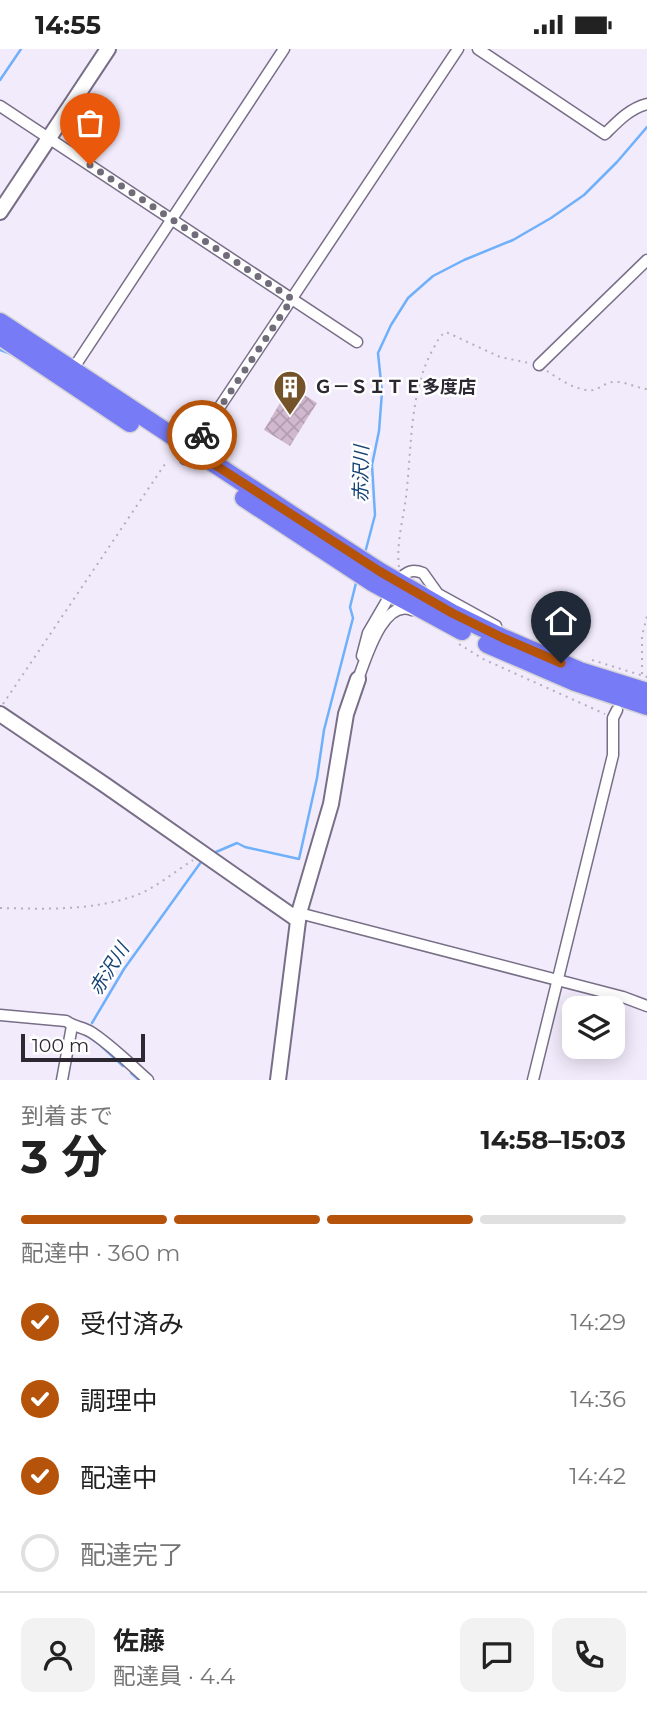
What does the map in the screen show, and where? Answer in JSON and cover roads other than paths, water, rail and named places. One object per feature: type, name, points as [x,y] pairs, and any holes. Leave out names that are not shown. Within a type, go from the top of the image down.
[{"type":"highway","points":[[0,322],[72,369],[188,454]]},
{"type":"highway","points":[[0,336],[188,454],[445,623],[501,651],[575,682],[647,706]]},
{"type":"highway","points":[[375,576],[503,638],[580,671],[643,683]]},
{"type":"street","points":[[0,212],[108,49]]},
{"type":"street","points":[[72,369],[284,49]]},
{"type":"street","points":[[188,454],[458,49]]},
{"type":"street","points":[[478,49],[605,134],[629,112],[647,104]]},
{"type":"street","points":[[0,106],[357,342]]},
{"type":"street","points":[[539,365],[647,260]]},
{"type":"street","points":[[403,576],[412,571],[424,573],[438,594],[493,624],[503,638]]},
{"type":"street","points":[[358,679],[368,632],[389,597]]},
{"type":"street","points":[[278,1080],[299,917],[331,804],[346,714],[358,679],[375,636],[394,611],[407,608],[445,623]]},
{"type":"street","points":[[533,1080],[613,755],[613,717],[617,710]]},
{"type":"street","points":[[0,714],[299,917],[557,980],[647,1006]]},
{"type":"street","points":[[0,1015],[65,1021],[72,1026],[83,1028],[94,1033],[148,1080]]},
{"type":"street","points":[[62,1080],[72,1026]]},
{"type":"waterway","points":[[0,80],[21,49]]},
{"type":"waterway","name":"赤沢川","points":[[365,553],[375,515],[372,465],[379,431],[382,392],[378,353],[408,298],[433,276],[513,240],[584,195],[647,127]]},
{"type":"waterway","points":[[0,350],[11,354]]},
{"type":"waterway","name":"赤沢川","points":[[216,852],[237,843],[299,859],[317,778],[324,730],[353,618],[350,607],[357,579]]},
{"type":"waterway","name":"赤沢川","points":[[92,1023],[124,969],[201,862]]},
{"type":"waterway","name":"赤沢川","points":[[86,1035],[123,1066]]},
{"type":"waterway","name":"赤沢川","points":[[131,1073],[139,1080]]},
{"type":"place","name":"Ｇ－ＳＩＴＥ多度店","points":[[290,417]]}]
